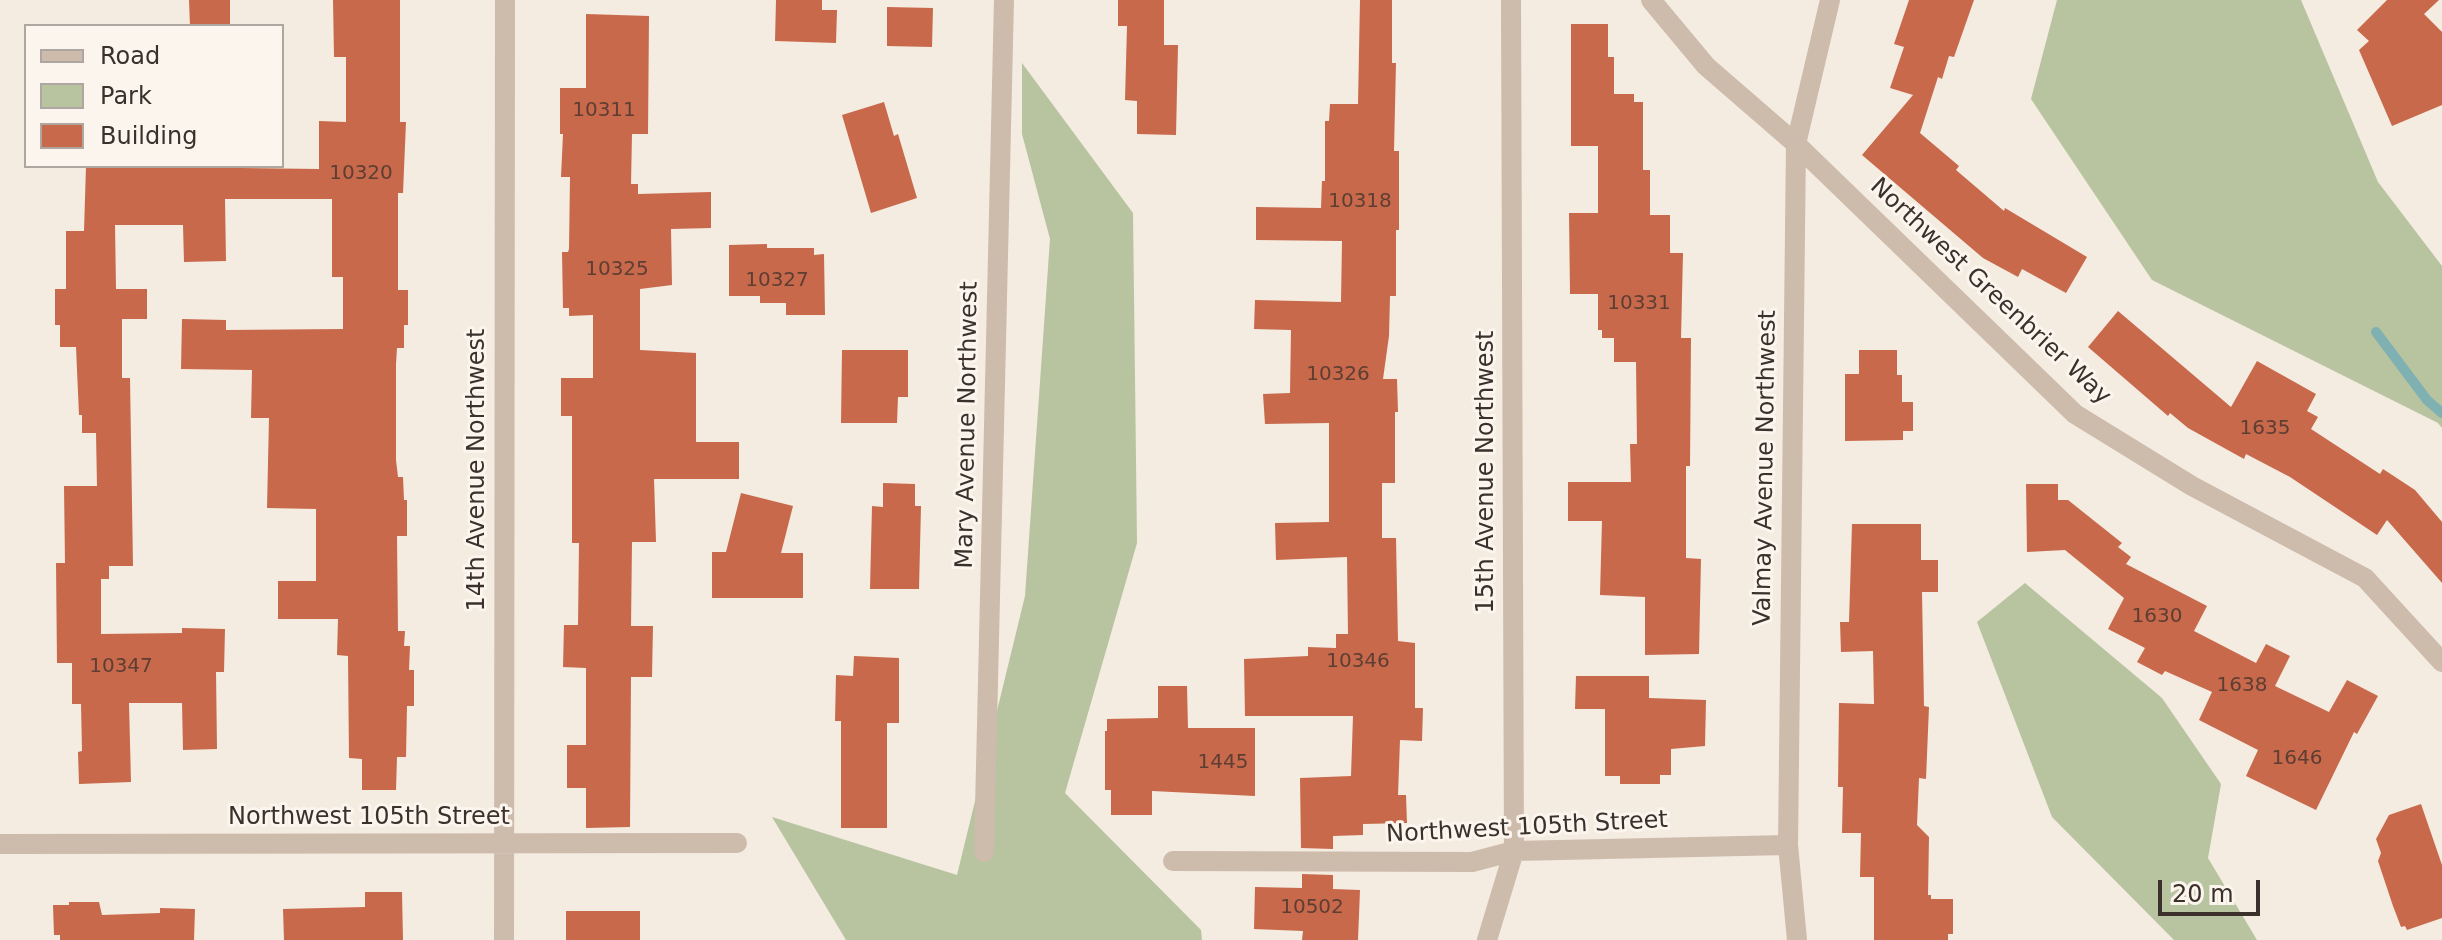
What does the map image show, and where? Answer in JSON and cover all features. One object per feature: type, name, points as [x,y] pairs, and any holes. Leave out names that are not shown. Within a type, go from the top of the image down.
[{"type":"street","name":"14th Avenue Northwest","points":[[504,940],[505,0]]},
{"type":"street","name":"Mary Avenue Northwest","points":[[984,852],[1004,0]]},
{"type":"street","name":"15th Avenue Northwest","points":[[1487,940],[1514,851],[1511,0]]},
{"type":"street","name":"Northwest Greenbrier Way","points":[[1651,0],[1706,66],[1796,144],[2075,414],[2192,486],[2365,578],[2442,662]]},
{"type":"street","name":"Valmay Avenue Northwest","points":[[1797,940],[1788,845],[1796,144],[1830,0]]},
{"type":"street","name":"Northwest 105th Street","points":[[0,844],[737,843]]},
{"type":"street","name":"Northwest 105th Street","points":[[1173,861],[1472,862],[1514,851],[1788,845]]},
{"type":"green space","points":[[2057,0],[2301,0],[2378,182],[2442,266],[2442,428],[2438,423],[2152,280],[2031,99]]},
{"type":"green space","points":[[1022,63],[1133,213],[1137,543],[1065,793],[1201,930],[1202,940],[846,940],[772,817],[957,875],[1025,596],[1050,239],[1022,134]]},
{"type":"green space","points":[[2025,583],[2162,698],[2221,784],[2208,858],[2257,940],[2174,940],[2052,817],[1977,622]]},
{"type":"building","points":[[189,0],[230,0],[230,24],[190,24]]},
{"type":"building","points":[[333,0],[400,0],[400,122],[406,122],[403,193],[398,193],[398,290],[408,290],[408,325],[404,325],[404,348],[397,348],[396,364],[396,460],[398,477],[403,477],[404,500],[407,500],[407,536],[397,536],[398,631],[405,631],[404,646],[410,646],[409,670],[414,670],[414,706],[407,706],[406,757],[397,757],[396,790],[362,790],[362,759],[349,758],[348,656],[337,655],[338,619],[278,619],[278,581],[316,581],[316,509],[267,508],[269,418],[251,418],[252,370],[181,369],[182,319],[226,320],[226,330],[343,329],[343,277],[332,277],[332,199],[225,199],[226,261],[184,262],[183,225],[115,225],[116,289],[147,289],[147,319],[122,319],[122,378],[130,378],[133,566],[109,566],[109,579],[101,579],[101,634],[182,633],[182,628],[225,629],[224,672],[216,672],[217,749],[183,750],[182,703],[129,703],[131,782],[79,784],[81,704],[72,704],[72,663],[57,663],[56,563],[65,563],[64,486],[97,486],[96,433],[82,433],[76,347],[60,347],[60,325],[55,325],[55,289],[66,289],[66,231],[84,231],[86,168],[319,169],[319,121],[346,122],[346,57],[334,57]]},
{"type":"building","points":[[776,0],[822,0],[822,10],[837,10],[836,43],[775,41]]},
{"type":"building","points":[[1118,0],[1164,0],[1164,45],[1178,45],[1176,135],[1137,134],[1137,101],[1125,100],[1127,26],[1118,26]]},
{"type":"building","points":[[1360,0],[1392,0],[1392,63],[1396,63],[1394,151],[1399,151],[1399,230],[1396,230],[1396,296],[1390,296],[1383,379],[1397,379],[1398,412],[1395,412],[1395,483],[1382,483],[1382,538],[1396,538],[1398,641],[1415,643],[1415,708],[1423,708],[1422,741],[1400,740],[1398,795],[1406,795],[1407,823],[1363,824],[1363,835],[1333,836],[1333,849],[1301,848],[1300,778],[1351,776],[1353,716],[1245,716],[1244,659],[1308,656],[1308,647],[1336,648],[1336,634],[1348,634],[1347,557],[1276,560],[1275,523],[1329,522],[1329,423],[1265,424],[1263,394],[1290,393],[1291,330],[1254,329],[1255,300],[1341,302],[1342,241],[1256,240],[1256,207],[1321,208],[1322,181],[1325,181],[1325,121],[1329,121],[1330,104],[1358,104]]},
{"type":"building","points":[[1909,0],[1974,0],[1954,57],[1949,56],[1942,79],[1938,77],[1920,133],[1959,166],[1956,170],[2004,211],[2005,208],[2087,257],[2066,293],[2022,269],[2018,277],[1983,258],[1862,155],[1913,95],[1890,88],[1904,47],[1894,44]]},
{"type":"building","points":[[2387,0],[2439,0],[2424,14],[2442,32],[2442,105],[2392,126],[2359,50],[2369,41],[2357,30]]},
{"type":"building","points":[[887,7],[933,8],[932,47],[887,46]]},
{"type":"building","points":[[586,14],[649,16],[648,134],[632,134],[631,184],[638,184],[638,194],[711,192],[711,228],[671,229],[672,285],[640,289],[640,350],[696,353],[696,442],[739,442],[739,479],[654,479],[656,542],[632,542],[631,626],[653,626],[652,677],[631,677],[630,827],[586,828],[586,788],[567,788],[567,745],[586,745],[586,668],[563,667],[564,625],[578,625],[579,543],[572,543],[572,416],[561,416],[561,378],[593,378],[593,315],[569,316],[569,308],[563,308],[562,252],[569,249],[570,177],[561,177],[563,134],[560,134],[560,88],[586,88]]},
{"type":"building","points":[[1571,24],[1608,24],[1608,57],[1614,57],[1614,94],[1634,94],[1634,102],[1643,102],[1643,170],[1650,170],[1650,215],[1670,215],[1670,253],[1683,253],[1681,338],[1691,338],[1686,558],[1701,559],[1699,654],[1645,655],[1645,597],[1600,595],[1602,521],[1568,521],[1568,482],[1631,482],[1630,444],[1637,444],[1636,362],[1614,362],[1614,338],[1602,338],[1602,330],[1598,330],[1598,294],[1570,294],[1569,213],[1598,213],[1598,146],[1571,146]]},
{"type":"building","points":[[884,102],[894,136],[898,134],[917,198],[871,213],[842,115]]},
{"type":"building","points":[[767,244],[767,248],[814,248],[814,255],[824,254],[825,315],[786,315],[786,303],[760,303],[760,296],[729,296],[729,245]]},
{"type":"building","points":[[2118,311],[2231,407],[2257,361],[2316,394],[2307,411],[2318,417],[2311,429],[2380,474],[2383,469],[2415,490],[2442,522],[2442,583],[2387,520],[2377,535],[2290,477],[2246,454],[2244,459],[2188,428],[2170,413],[2168,416],[2088,347]]},
{"type":"building","points":[[842,350],[908,350],[908,397],[898,397],[897,423],[841,423]]},
{"type":"building","points":[[1859,350],[1897,350],[1897,375],[1902,375],[1902,402],[1913,402],[1913,431],[1903,431],[1903,440],[1845,441],[1845,374],[1859,374]]},
{"type":"building","points":[[883,483],[915,484],[915,506],[921,506],[919,589],[870,589],[872,506],[883,507]]},
{"type":"building","points":[[2026,484],[2058,484],[2058,500],[2068,500],[2122,543],[2118,547],[2131,557],[2126,564],[2207,606],[2194,631],[2256,663],[2266,644],[2290,656],[2275,686],[2329,712],[2347,680],[2378,696],[2357,734],[2354,732],[2316,810],[2246,776],[2258,750],[2199,720],[2212,692],[2165,671],[2162,675],[2137,662],[2145,648],[2108,629],[2124,598],[2065,550],[2027,552]]},
{"type":"building","points":[[741,493],[793,506],[781,553],[803,553],[803,598],[712,598],[712,552],[726,552]]},
{"type":"building","points":[[1852,524],[1921,524],[1921,560],[1938,560],[1938,592],[1922,592],[1924,706],[1929,707],[1926,779],[1919,778],[1917,825],[1929,837],[1928,895],[1931,899],[1953,899],[1953,934],[1948,934],[1948,940],[1874,940],[1874,877],[1860,877],[1861,833],[1842,833],[1843,787],[1838,787],[1839,703],[1874,704],[1873,651],[1841,652],[1840,622],[1849,622]]},
{"type":"building","points":[[854,656],[899,658],[899,723],[887,723],[887,828],[841,828],[841,721],[835,721],[836,675],[853,676]]},
{"type":"building","points":[[1576,676],[1649,676],[1649,698],[1706,700],[1705,746],[1671,749],[1671,775],[1660,775],[1660,784],[1620,784],[1620,776],[1605,776],[1605,709],[1575,709]]},
{"type":"building","points":[[1158,686],[1187,686],[1188,728],[1255,728],[1255,796],[1152,791],[1152,815],[1111,815],[1111,790],[1105,790],[1107,719],[1158,718]]},
{"type":"building","points":[[2421,804],[2442,865],[2442,918],[2407,930],[2405,926],[2401,927],[2393,906],[2378,861],[2381,853],[2376,839],[2389,815]]},
{"type":"building","points":[[1302,874],[1333,875],[1333,889],[1360,890],[1358,940],[1302,940],[1303,931],[1254,929],[1255,887],[1302,888]]},
{"type":"building","points":[[365,892],[402,892],[403,940],[284,940],[283,909],[365,907]]},
{"type":"building","points":[[69,902],[99,902],[102,915],[160,913],[160,908],[195,909],[194,940],[60,940],[60,935],[54,935],[53,905],[69,905]]},
{"type":"building","points":[[566,911],[640,911],[640,940],[566,940]]},
{"type":"waterway","points":[[2376,332],[2427,400],[2442,413]]}]
